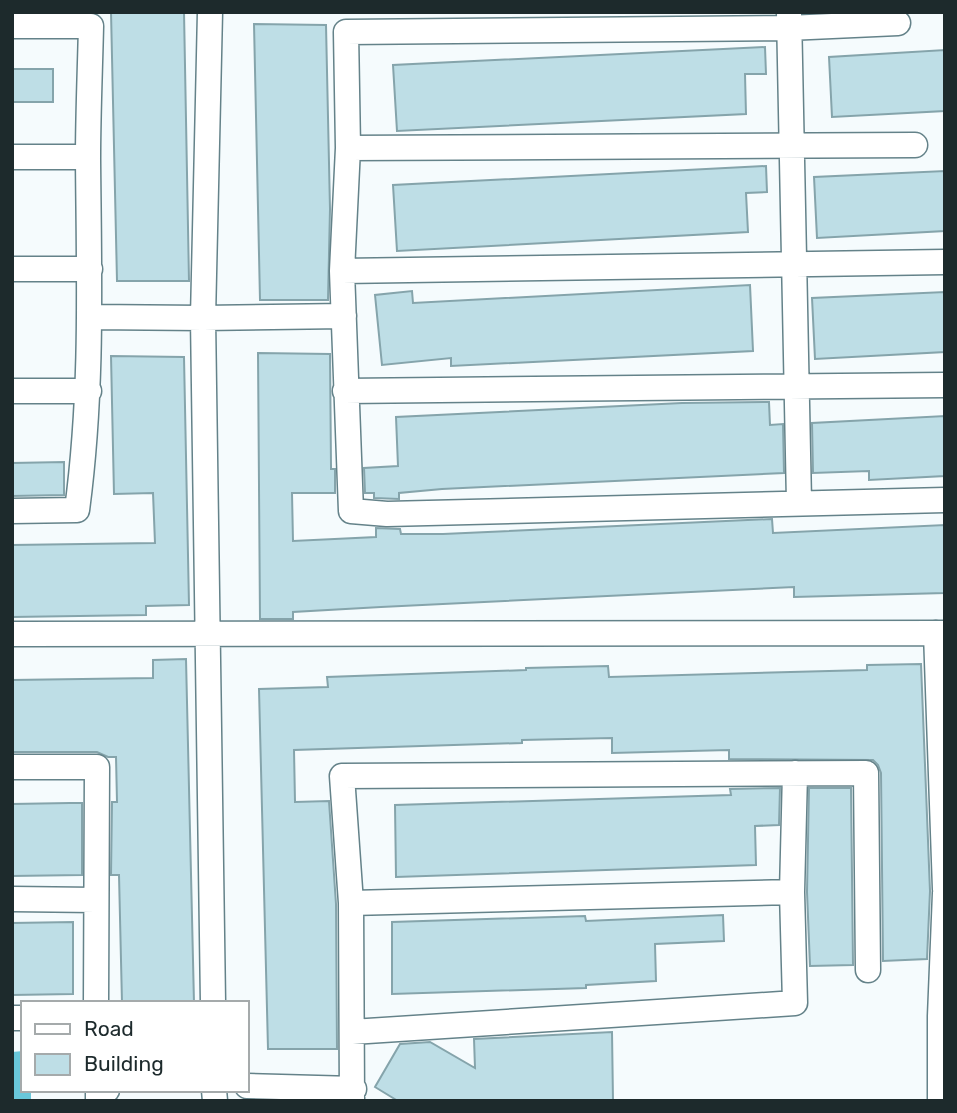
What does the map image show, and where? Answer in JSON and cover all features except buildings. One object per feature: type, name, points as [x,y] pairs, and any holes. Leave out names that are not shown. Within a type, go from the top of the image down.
[{"type":"street","points":[[210,12],[203,318],[213,1001]]},
{"type":"street","points":[[898,23],[789,20],[346,32],[348,148],[342,271],[351,511],[387,514],[945,500]]},
{"type":"street","points":[[789,20],[799,502]]},
{"type":"street","points":[[12,26],[91,26],[88,157],[91,317],[89,391],[77,510],[12,511]]},
{"type":"street","points":[[348,148],[915,145]]},
{"type":"street","points":[[12,157],[88,157]]},
{"type":"street","points":[[342,271],[945,262]]},
{"type":"street","points":[[12,269],[90,269]]},
{"type":"street","points":[[91,317],[344,316]]},
{"type":"street","points":[[345,391],[945,385]]},
{"type":"street","points":[[12,391],[89,391]]},
{"type":"street","points":[[12,634],[941,633],[945,891],[940,1101]]},
{"type":"street","points":[[12,767],[97,767],[96,1001]]},
{"type":"street","points":[[352,1032],[795,1003],[792,892],[794,773]]},
{"type":"street","points":[[248,1086],[353,1095],[351,903],[342,776],[866,773],[868,970]]},
{"type":"street","points":[[351,903],[792,892]]},
{"type":"street","points":[[12,899],[95,900]]},
{"type":"water","points":[[21,1051],[21,1092],[31,1092],[31,1101],[12,1101],[12,1052]]}]
